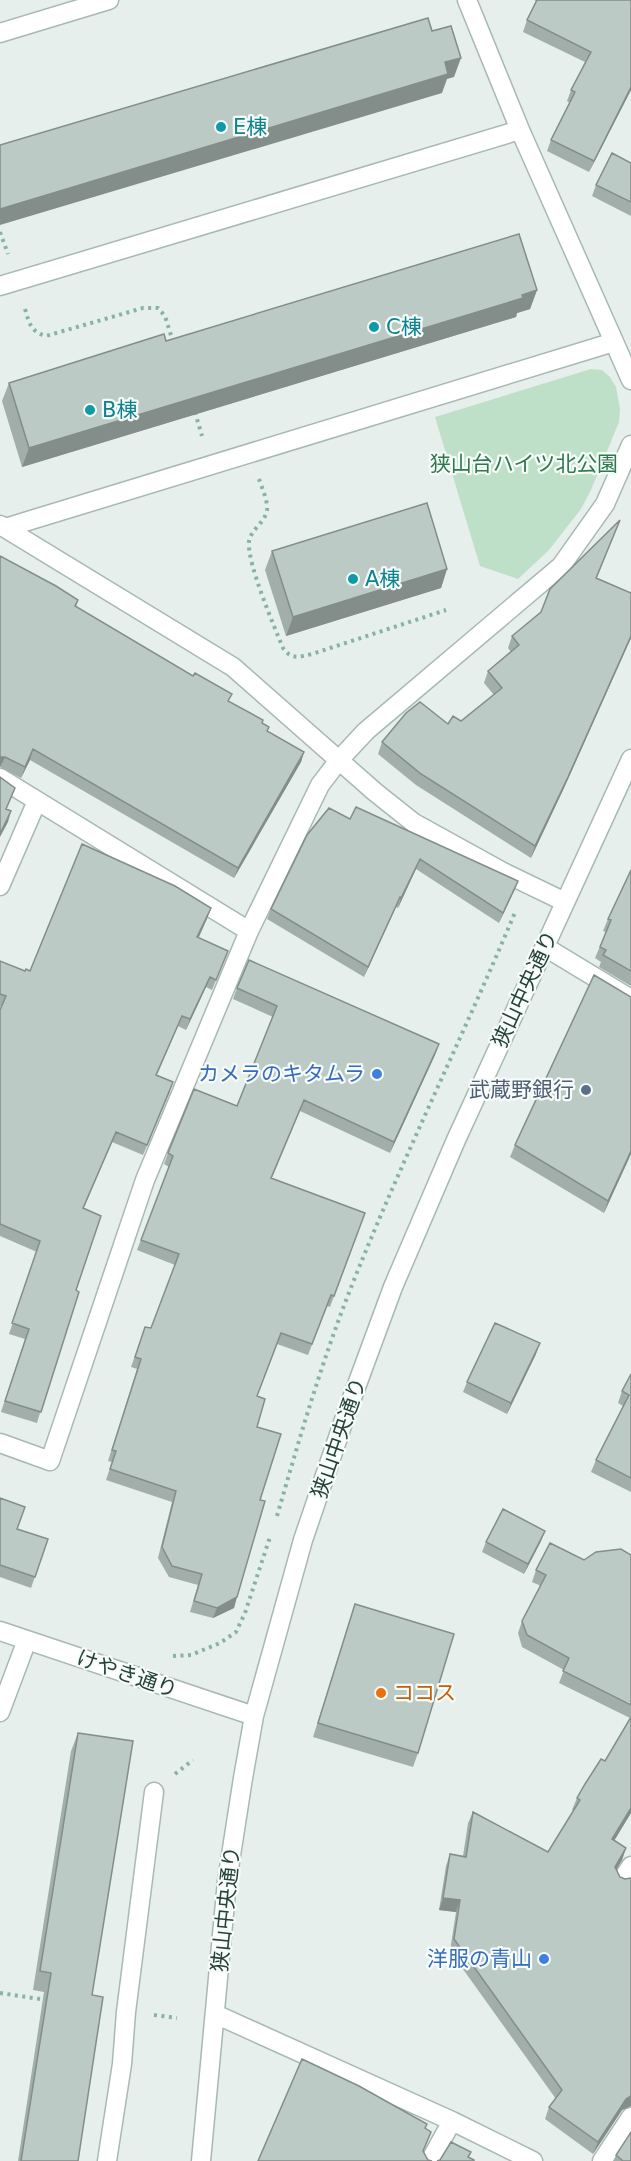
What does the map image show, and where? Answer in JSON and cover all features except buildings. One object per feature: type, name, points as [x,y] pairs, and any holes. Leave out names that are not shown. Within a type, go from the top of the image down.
[{"type":"street","points":[[0,33],[109,0]]},
{"type":"street","points":[[467,0],[520,129],[631,380]]},
{"type":"street","points":[[9,283],[520,129]]},
{"type":"street","points":[[3,527],[251,454],[614,342]]},
{"type":"street","points":[[0,1443],[50,1461],[146,1180],[249,931],[320,784],[366,731],[561,566],[605,504],[631,445]]},
{"type":"street","points":[[3,527],[233,667],[375,792],[414,823],[501,871],[565,902]]},
{"type":"street","name":"狭山中央通り","points":[[201,2161],[227,1881],[254,1716],[303,1540],[393,1287],[456,1140],[631,759]]},
{"type":"street","points":[[0,778],[249,931]]},
{"type":"street","points":[[0,886],[37,801]]},
{"type":"street","points":[[545,947],[631,999]]},
{"type":"street","name":"けやき通り","points":[[0,1631],[254,1716]]},
{"type":"street","points":[[0,1712],[27,1640]]},
{"type":"street","points":[[107,2161],[122,2064],[126,2012],[154,1792]]},
{"type":"street","points":[[215,2014],[452,2121],[533,2161]]},
{"type":"street","points":[[602,2161],[631,2117]]},
{"type":"street","points":[[430,2161],[452,2121]]},
{"type":"path","points":[[9,283],[29,322],[38,334],[46,336],[151,307],[162,311],[175,348]]},
{"type":"path","points":[[191,401],[211,466]]},
{"type":"path","points":[[251,454],[267,503],[267,511],[250,537],[250,552],[283,648],[288,655],[295,658],[312,654],[446,610]]},
{"type":"path","points":[[276,1521],[311,1397],[350,1291],[399,1173],[517,909]]},
{"type":"path","points":[[172,1656],[191,1655],[220,1643],[236,1632],[245,1613],[272,1531]]},
{"type":"path","points":[[0,1993],[57,2002]]},
{"type":"path","points":[[126,2012],[177,2018]]},
{"type":"green space","name":"狭山台ハイツ北公園","points":[[591,369],[602,370],[610,377],[616,387],[620,409],[619,422],[581,509],[549,550],[518,579],[480,566],[435,417]]},
{"type":"place","name":"E棟","points":[[221,127]]},
{"type":"place","name":"C棟","points":[[374,327]]},
{"type":"place","name":"B棟","points":[[90,410]]},
{"type":"place","name":"A棟","points":[[353,579]]},
{"type":"place","name":"カメラのキタムラ","points":[[377,1074]]},
{"type":"place","name":"武蔵野銀行","points":[[586,1090]]},
{"type":"place","name":"ココス","points":[[381,1693]]},
{"type":"place","name":"洋服の青山","points":[[544,1959]]}]
